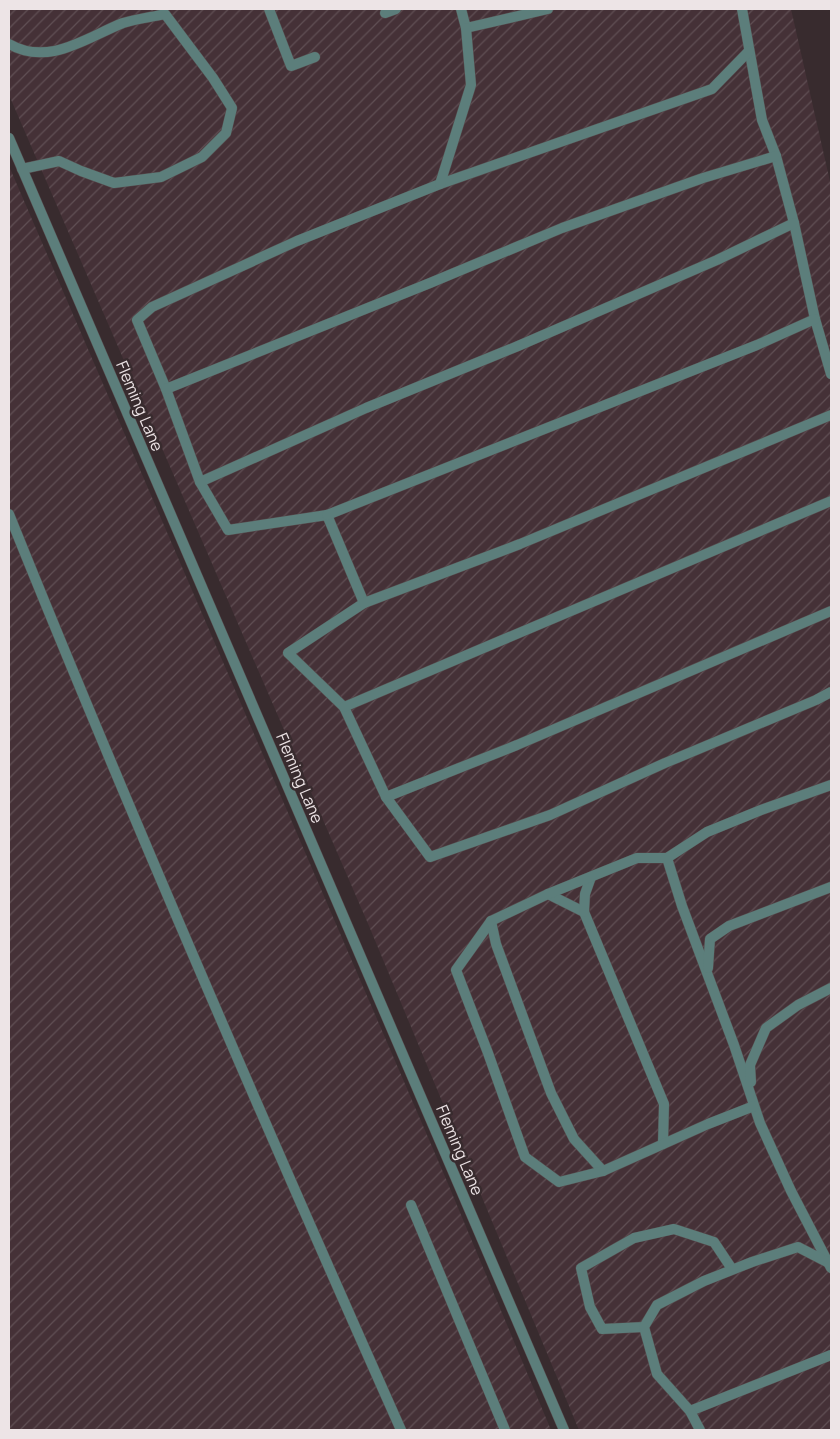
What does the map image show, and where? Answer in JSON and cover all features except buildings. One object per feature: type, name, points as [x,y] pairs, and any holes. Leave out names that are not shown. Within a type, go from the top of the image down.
[{"type":"lane","points":[[269,9],[291,66],[315,57]]},
{"type":"lane","points":[[385,13],[396,9]]},
{"type":"lane","points":[[440,184],[471,85],[466,28],[461,9]]},
{"type":"lane","points":[[466,28],[548,9]]},
{"type":"lane","points":[[742,9],[748,51],[762,120],[776,156],[794,223],[815,319],[831,374]]},
{"type":"lane","points":[[9,44],[32,51],[61,50],[90,40],[124,23],[165,14],[213,78],[232,108],[226,133],[202,157],[161,177],[114,183],[59,161],[22,169]]},
{"type":"lane","points":[[748,51],[712,89],[440,184],[297,241],[152,307],[136,320],[166,389],[200,482],[228,530],[327,516],[739,352],[815,319]]},
{"type":"lane","name":"Fleming Lane","points":[[9,138],[564,1430]]},
{"type":"lane","points":[[166,389],[562,228],[703,178],[776,156]]},
{"type":"lane","points":[[200,482],[366,408],[509,350],[708,264],[794,223]]},
{"type":"lane","points":[[831,415],[520,544],[364,603],[288,652],[344,707],[386,797],[430,856],[550,815],[665,763],[831,692]]},
{"type":"lane","points":[[344,707],[831,501]]},
{"type":"lane","points":[[9,514],[58,637],[283,1163],[401,1430]]},
{"type":"lane","points":[[327,516],[364,603]]},
{"type":"lane","points":[[386,797],[518,745],[831,611]]},
{"type":"lane","points":[[753,1102],[603,1171],[560,1182],[525,1157],[456,970],[491,921],[548,894],[637,858],[667,858],[708,832],[831,785]]},
{"type":"lane","points":[[667,858],[682,906],[708,972],[760,1123],[791,1191],[830,1265]]},
{"type":"lane","points":[[591,877],[586,894],[584,912],[664,1104],[663,1144]]},
{"type":"lane","points":[[708,972],[710,940],[729,926],[831,887]]},
{"type":"lane","points":[[548,894],[584,912]]},
{"type":"lane","points":[[491,921],[496,944],[551,1093],[574,1139],[603,1171]]},
{"type":"lane","points":[[753,1102],[750,1065],[766,1028],[798,1004],[831,988]]},
{"type":"lane","points":[[411,1205],[505,1430]]},
{"type":"lane","points":[[644,1326],[602,1329],[590,1307],[581,1268],[634,1238],[674,1229],[714,1242],[732,1269]]},
{"type":"lane","points":[[700,1430],[690,1411],[658,1374],[644,1326],[657,1305],[732,1269],[798,1247],[830,1265]]},
{"type":"lane","points":[[690,1411],[831,1354]]},
{"type":"shaded area","points":[[791,9],[831,186],[831,1430],[579,1430],[369,926],[9,95],[9,10]]},
{"type":"shaded area","points":[[9,166],[446,1179],[551,1430],[9,1430]]}]
